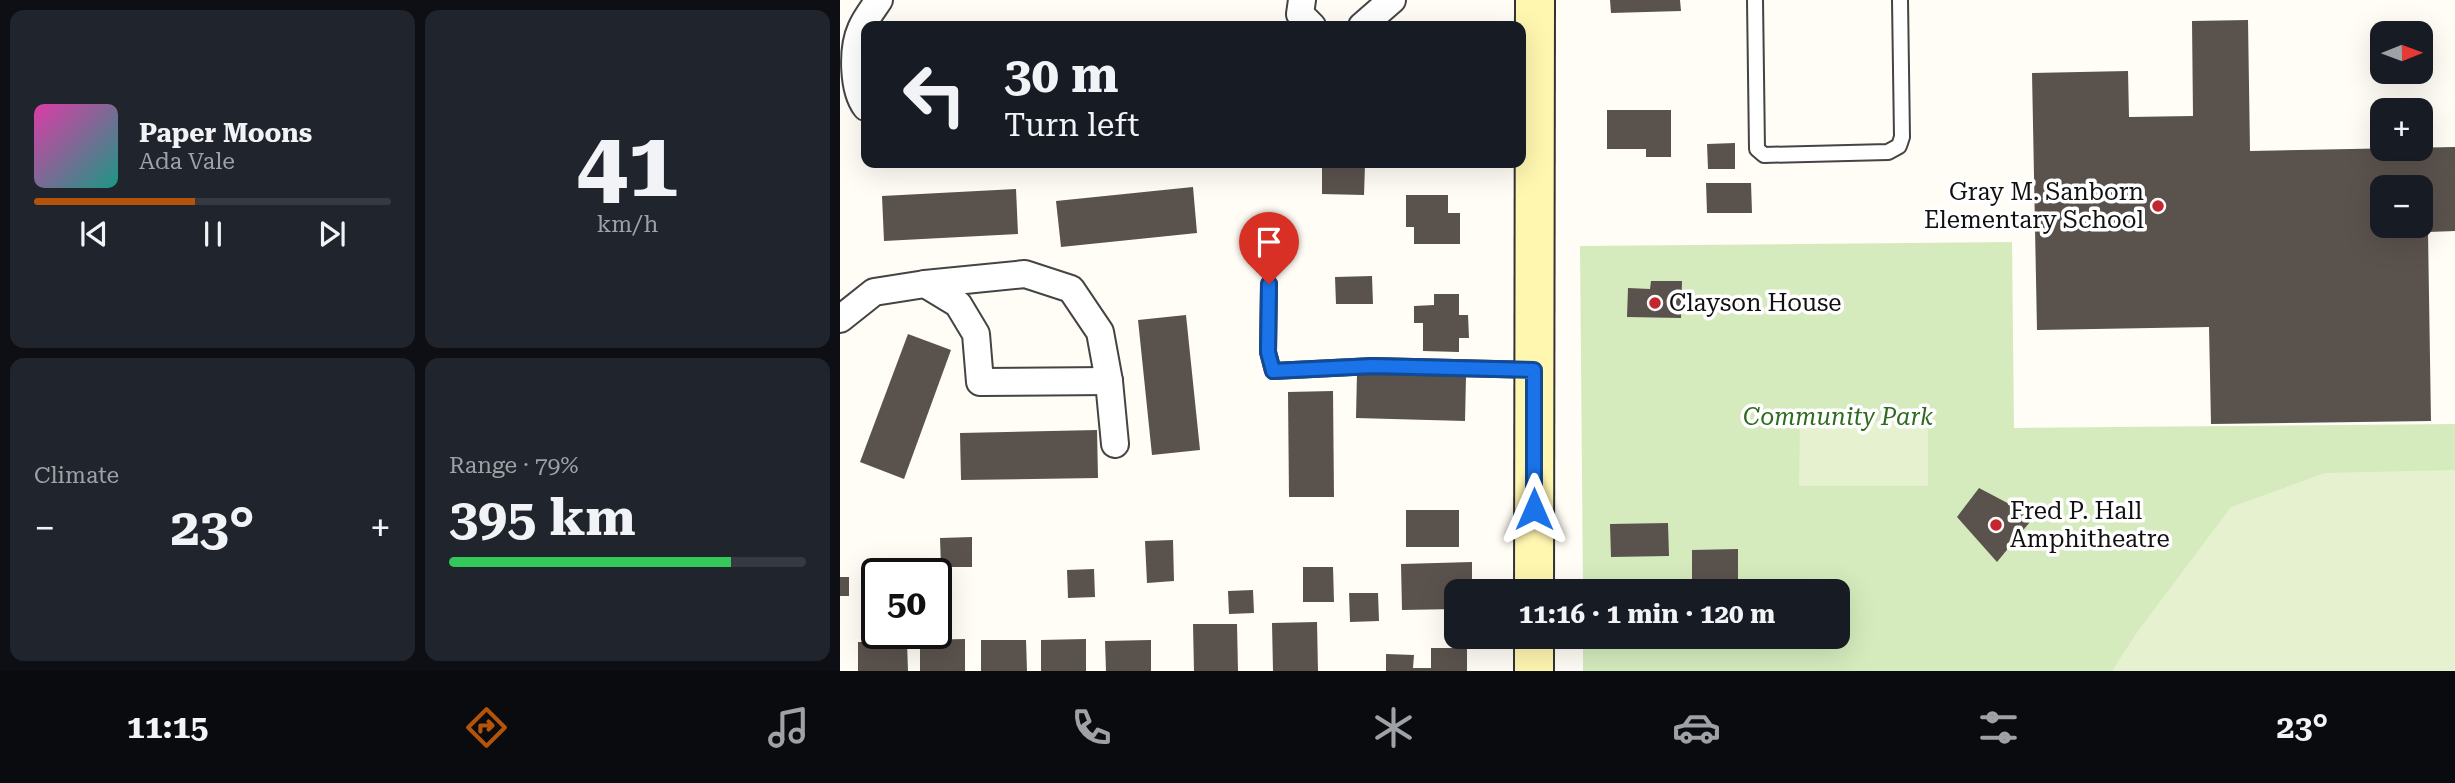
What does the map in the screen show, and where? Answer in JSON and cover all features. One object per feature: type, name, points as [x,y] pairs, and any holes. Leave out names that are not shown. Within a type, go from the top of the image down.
[{"type":"main road","points":[[1534,579],[1535,0]]},
{"type":"main road","points":[[1534,649],[1534,671]]},
{"type":"street","points":[[866,21],[879,0]]},
{"type":"street","points":[[1302,0],[1300,14],[1307,21]]},
{"type":"street","points":[[1368,21],[1392,0]]},
{"type":"street","points":[[861,28],[855,67],[861,100]]},
{"type":"street","points":[[840,319],[874,292],[925,284],[1025,274],[1071,289],[1100,332],[1109,382],[1115,444]]},
{"type":"street","points":[[925,284],[958,304],[976,334],[981,382],[1109,382]]},
{"type":"lane","points":[[1755,0],[1757,149],[1764,155],[1888,152],[1899,146],[1902,136],[1900,0]]},
{"type":"lane","points":[[1269,284],[1268,352],[1273,371],[1373,366],[1534,370]]},
{"type":"green space","name":"Community Park","points":[[2012,242],[2014,428],[2455,424],[2455,671],[1583,671],[1583,649],[1850,649],[1850,579],[1583,579],[1580,246]]},
{"type":"green space","points":[[1800,421],[1928,422],[1928,486],[1799,486]]},
{"type":"green space","points":[[2455,470],[2455,671],[2112,671],[2138,631],[2231,507],[2325,473]]},
{"type":"building","points":[[1610,0],[1680,0],[1681,11],[1611,13]]},
{"type":"building","points":[[2248,20],[2250,151],[2370,149],[2370,161],[2433,161],[2433,147],[2455,147],[2455,231],[2433,232],[2433,175],[2370,175],[2370,238],[2428,238],[2431,421],[2211,424],[2209,327],[2037,330],[2032,73],[2128,71],[2129,117],[2193,116],[2192,21]]},
{"type":"building","points":[[1607,110],[1671,110],[1671,157],[1646,157],[1646,149],[1607,149]]},
{"type":"building","points":[[1735,143],[1735,169],[1708,169],[1707,144]]},
{"type":"building","points":[[1322,168],[1365,168],[1364,195],[1322,194]]},
{"type":"building","points":[[1706,183],[1751,183],[1752,213],[1707,213]]},
{"type":"building","points":[[1193,187],[1197,233],[1061,247],[1056,201]]},
{"type":"building","points":[[1016,189],[1018,234],[884,241],[882,196]]},
{"type":"building","points":[[1406,195],[1448,195],[1448,213],[1460,213],[1460,244],[1414,244],[1414,227],[1406,227]]},
{"type":"building","points":[[1372,276],[1373,304],[1336,304],[1335,277]]},
{"type":"building","name":"Clayson House","points":[[1651,281],[1682,281],[1681,318],[1627,317],[1628,288],[1650,289]]},
{"type":"building","points":[[1434,294],[1459,294],[1459,315],[1468,315],[1469,338],[1459,338],[1459,352],[1423,351],[1423,323],[1414,323],[1414,306],[1434,305]]},
{"type":"building","points":[[1186,315],[1200,450],[1152,455],[1138,320]]},
{"type":"building","points":[[908,334],[951,350],[904,479],[860,462]]},
{"type":"building","points":[[1357,373],[1466,376],[1465,421],[1356,418]]},
{"type":"building","points":[[1333,391],[1334,497],[1289,497],[1288,392]]},
{"type":"building","points":[[1097,430],[1098,478],[961,480],[960,433]]},
{"type":"building","name":"Fred P. Hall Amphitheatre","points":[[1979,488],[2034,517],[1997,562],[1957,517]]},
{"type":"building","points":[[1406,510],[1459,510],[1459,547],[1406,547]]},
{"type":"building","points":[[1668,523],[1669,556],[1611,557],[1610,524]]},
{"type":"building","points":[[972,537],[972,567],[952,567],[952,558],[941,558],[940,538]]},
{"type":"building","points":[[1173,540],[1174,581],[1147,583],[1145,541]]},
{"type":"building","points":[[1738,549],[1738,579],[1692,579],[1692,550]]},
{"type":"building","points":[[1472,562],[1472,579],[1444,579],[1444,609],[1402,610],[1401,564]]},
{"type":"building","points":[[1303,567],[1333,567],[1334,602],[1303,602]]},
{"type":"building","points":[[1094,569],[1095,597],[1068,598],[1067,570]]},
{"type":"building","points":[[840,577],[849,577],[849,596],[840,596]]},
{"type":"building","points":[[1253,590],[1254,613],[1229,614],[1228,591]]},
{"type":"building","points":[[1349,593],[1378,593],[1379,621],[1350,622]]},
{"type":"building","points":[[1317,622],[1318,671],[1273,671],[1272,623]]},
{"type":"building","points":[[1193,624],[1237,624],[1238,671],[1194,671]]},
{"type":"building","points":[[952,639],[965,639],[965,671],[920,671],[920,649],[952,649]]},
{"type":"building","points":[[1086,639],[1086,671],[1041,671],[1041,640]]},
{"type":"building","points":[[981,640],[1026,640],[1027,671],[981,671]]},
{"type":"building","points":[[1151,640],[1151,671],[1106,671],[1105,641]]},
{"type":"building","points":[[858,642],[861,642],[861,649],[907,649],[908,671],[858,671]]},
{"type":"building","points":[[1431,648],[1467,649],[1467,671],[1386,671],[1386,654],[1414,655],[1413,668],[1431,668]]},
{"type":"place","name":"Gray M. Sanborn Elementary School","points":[[2158,206]]},
{"type":"place","name":"Clayson House","points":[[1655,303]]},
{"type":"place","name":"Fred P. Hall Amphitheatre","points":[[1996,525]]},
{"type":"route","points":[[1269,284],[1268,352],[1273,371],[1373,366],[1534,370],[1534,509]]}]
